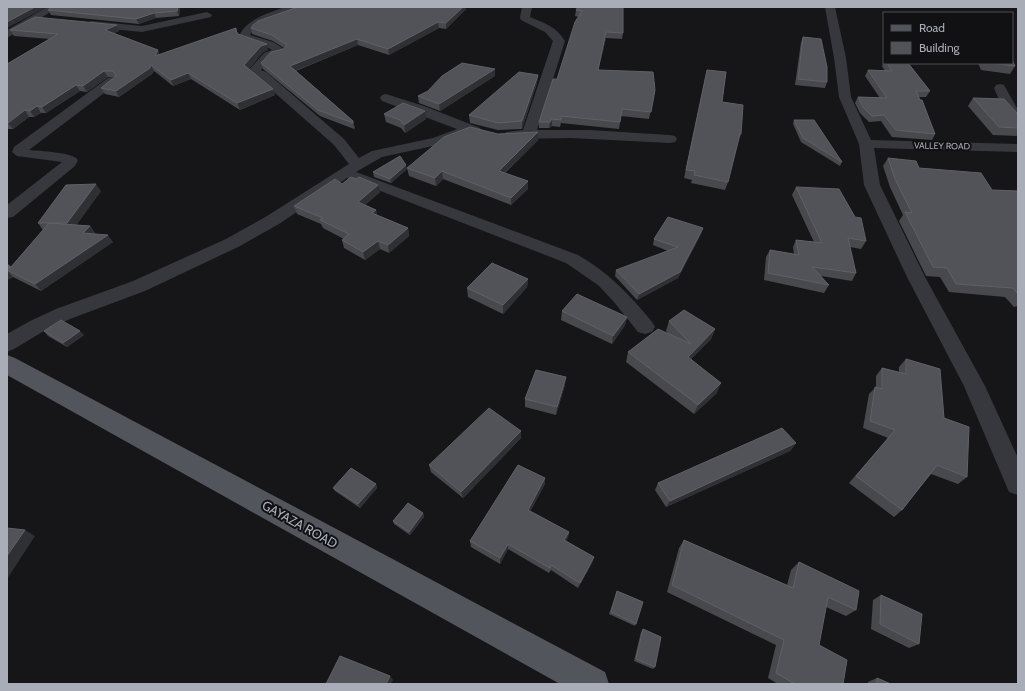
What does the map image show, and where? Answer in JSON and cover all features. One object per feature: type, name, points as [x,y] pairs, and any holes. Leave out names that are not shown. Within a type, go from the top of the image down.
[{"type":"main road","name":"GAYAZA ROAD","points":[[7,364],[593,684]]},
{"type":"street","points":[[7,34],[54,7]]},
{"type":"street","points":[[294,7],[253,25],[245,32],[244,36],[269,44],[281,50],[268,55],[254,71],[262,75],[339,142],[351,169],[572,259],[589,268],[612,287],[645,327]]},
{"type":"street","points":[[528,7],[525,18],[545,27],[558,38],[559,41],[529,134]]},
{"type":"street","points":[[830,7],[840,58],[845,97],[866,144],[872,185],[916,277],[974,386],[1018,484]]},
{"type":"street","points":[[83,23],[142,29],[207,15]]},
{"type":"street","points":[[36,18],[52,20]]},
{"type":"street","points":[[7,213],[71,160],[22,153],[19,152],[19,150],[112,81]]},
{"type":"street","points":[[1000,88],[1012,111],[1018,117]]},
{"type":"street","points":[[386,98],[419,109],[469,129],[495,136],[529,134],[591,134],[670,139]]},
{"type":"street","points":[[7,344],[37,326],[63,314],[139,286],[232,243],[273,220],[351,169],[377,154],[437,141],[469,129]]},
{"type":"street","name":"VALLEY ROAD","points":[[866,144],[1018,148]]},
{"type":"building","points":[[7,7],[35,7],[7,22]]},
{"type":"building","points":[[51,7],[178,7],[177,11],[154,13],[136,19],[48,10]]},
{"type":"building","points":[[298,7],[463,7],[446,23],[438,22],[388,49],[357,39],[290,66],[353,121],[353,123],[318,110],[261,63],[271,52],[284,49],[287,45],[272,35],[251,28],[258,21]]},
{"type":"building","points":[[578,7],[623,7],[623,33],[606,32],[598,70],[653,72],[655,90],[651,112],[622,109],[620,122],[561,116],[561,120],[552,119],[550,122],[539,122],[553,79],[557,79],[575,22],[582,11],[576,10]]},
{"type":"building","points":[[35,17],[117,25],[105,30],[158,50],[155,56],[236,28],[238,34],[267,44],[261,46],[244,65],[273,89],[237,103],[188,73],[171,80],[151,65],[150,68],[116,91],[101,88],[116,76],[113,71],[104,71],[83,86],[76,85],[42,107],[37,106],[30,111],[25,110],[7,123],[7,64],[58,34],[10,30]]},
{"type":"building","points":[[803,37],[821,39],[827,67],[827,82],[798,79]]},
{"type":"building","points":[[1013,62],[1015,66],[999,64],[1013,64]]},
{"type":"building","points":[[462,63],[495,69],[439,104],[418,96],[428,91],[442,76]]},
{"type":"building","points":[[888,64],[909,64],[930,91],[916,91],[920,100],[922,100],[935,134],[896,130],[884,115],[872,116],[863,107],[858,97],[887,98],[868,70],[892,71]]},
{"type":"building","points":[[707,70],[726,72],[722,102],[743,105],[741,134],[728,182],[694,175],[695,171],[686,170]]},
{"type":"building","points":[[519,72],[538,75],[522,121],[498,123],[469,115]]},
{"type":"building","points":[[973,98],[1004,99],[1018,114],[1018,128],[999,127]]},
{"type":"building","points":[[403,103],[425,111],[404,125],[400,120],[384,114]]},
{"type":"building","points":[[794,120],[814,120],[842,162],[803,138]]},
{"type":"building","points":[[470,127],[498,134],[538,132],[499,171],[528,181],[511,198],[442,171],[435,178],[407,168],[444,137]]},
{"type":"building","points":[[400,156],[406,165],[390,179],[373,172]]},
{"type":"building","points":[[888,158],[916,161],[919,168],[981,173],[992,190],[1018,191],[1018,294],[1013,288],[956,284],[947,268],[933,267],[905,212],[912,213],[895,179]]},
{"type":"building","points":[[351,177],[356,179],[359,177],[378,185],[358,202],[376,210],[372,213],[408,228],[388,245],[378,241],[363,252],[342,240],[349,234],[320,220],[323,218],[294,206],[335,179],[342,184]]},
{"type":"building","points":[[96,184],[67,223],[38,223],[66,185]]},
{"type":"building","points":[[796,187],[839,189],[855,217],[861,218],[866,241],[848,238],[856,273],[812,267],[829,285],[768,273],[770,250],[799,255],[796,240],[822,243]]},
{"type":"building","points":[[668,217],[703,228],[680,272],[639,294],[616,270],[678,247],[654,239]]},
{"type":"building","points":[[49,223],[90,226],[83,233],[108,235],[35,284],[7,270],[10,267],[7,269],[7,264],[11,267]]},
{"type":"building","points":[[492,263],[528,279],[503,305],[467,288]]},
{"type":"building","points":[[577,294],[627,317],[613,336],[562,311]]},
{"type":"building","points":[[684,310],[715,329],[688,357],[721,383],[698,405],[628,352],[658,329],[691,344],[669,321]]},
{"type":"building","points":[[61,320],[80,331],[63,343],[44,331]]},
{"type":"building","points":[[906,359],[940,369],[944,418],[969,427],[967,477],[937,465],[902,510],[856,476],[895,430],[870,421],[875,387],[882,389],[882,368],[906,374]]},
{"type":"building","points":[[536,370],[566,377],[557,407],[525,399]]},
{"type":"building","points":[[489,408],[521,431],[461,492],[429,465]]},
{"type":"building","points":[[782,428],[796,443],[670,501],[658,483]]},
{"type":"building","points":[[518,465],[545,478],[528,510],[569,532],[564,540],[594,557],[580,583],[551,565],[550,568],[508,544],[500,558],[470,541]]},
{"type":"building","points":[[351,468],[376,484],[358,504],[333,488]]},
{"type":"building","points":[[408,503],[423,513],[409,532],[393,521]]},
{"type":"building","points":[[7,528],[25,530],[7,556]]},
{"type":"building","points":[[684,540],[793,588],[799,562],[859,591],[856,610],[828,597],[819,645],[847,660],[843,684],[795,684],[776,673],[784,640],[672,585]]},
{"type":"building","points":[[617,591],[643,602],[636,624],[611,612]]},
{"type":"building","points":[[881,595],[922,614],[919,644],[880,624]]},
{"type":"building","points":[[643,629],[661,637],[655,667],[636,659]]},
{"type":"building","points":[[340,656],[390,676],[386,684],[326,684]]},
{"type":"building","points":[[877,678],[891,684],[877,684]]}]
